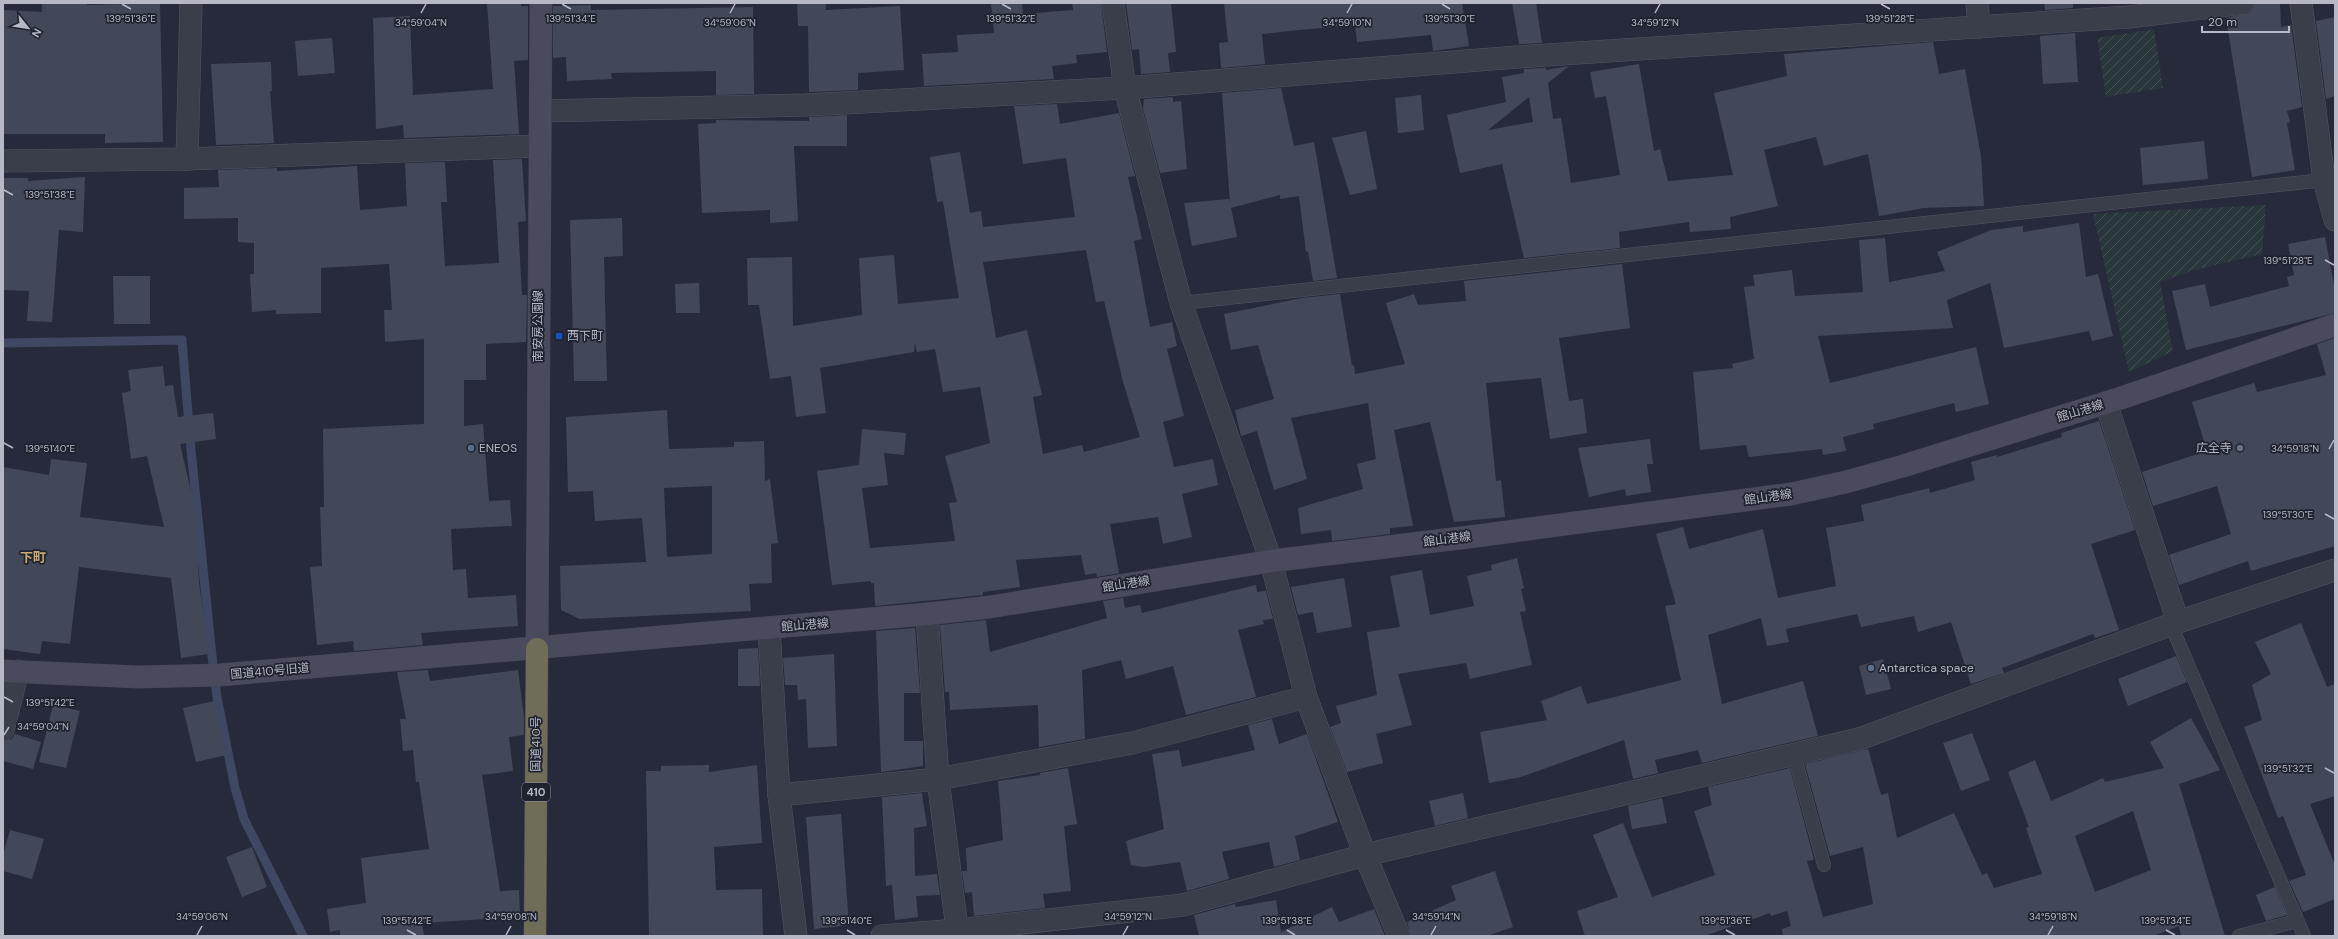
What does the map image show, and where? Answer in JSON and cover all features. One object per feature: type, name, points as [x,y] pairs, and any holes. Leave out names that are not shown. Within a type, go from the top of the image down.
[{"type":"highway","name":"国道410号","points":[[535,936],[537,649]]},
{"type":"main road","name":"南安房公園線","points":[[537,649],[538,146],[541,112],[541,3]]},
{"type":"main road","name":"館山港線","points":[[537,649],[990,607],[1271,560],[1477,536],[1791,494],[1846,482],[1903,466],[2106,403],[2335,325]]},
{"type":"main road","name":"国道410号旧道","points":[[11,671],[139,677],[214,675],[537,649]]},
{"type":"street","points":[[187,159],[191,3]]},
{"type":"street","points":[[1113,3],[1125,88],[1181,303],[1271,560],[1306,698],[1365,855],[1399,936]]},
{"type":"street","points":[[1977,3],[1979,27]]},
{"type":"street","points":[[541,112],[806,105],[1125,88],[1516,57],[2129,17],[2243,3]]},
{"type":"street","points":[[2301,3],[2324,180],[2335,220]]},
{"type":"street","points":[[3,161],[187,159],[538,146]]},
{"type":"street","points":[[2106,403],[2174,623]]},
{"type":"street","points":[[882,936],[958,933],[1183,905],[1365,855],[1859,739],[2174,623],[2335,570]]},
{"type":"street","points":[[927,614],[938,779],[958,933]]},
{"type":"street","points":[[769,628],[780,795],[796,936]]},
{"type":"street","points":[[3,730],[11,671]]},
{"type":"street","points":[[780,795],[938,779],[1132,742],[1306,698]]},
{"type":"lane","points":[[1181,303],[2324,180]]},
{"type":"lane","points":[[2174,623],[2304,936]]},
{"type":"lane","points":[[1794,754],[1824,865]]},
{"type":"lane","points":[[2239,936],[2297,921]]},
{"type":"shaded area","points":[[2154,29],[2163,88],[2106,97],[2097,38]]},
{"type":"shaded area","points":[[2266,205],[2262,254],[2194,270],[2160,282],[2173,351],[2129,372],[2093,214]]},
{"type":"building","points":[[42,3],[87,3],[87,5],[160,3],[163,142],[105,143],[105,134],[3,134],[3,10],[42,12]]},
{"type":"building","points":[[487,3],[521,3],[521,6],[528,6],[528,60],[514,61],[519,134],[404,138],[403,125],[376,129],[373,18],[410,16],[413,95],[493,89]]},
{"type":"building","points":[[797,3],[826,3],[826,10],[900,6],[904,70],[858,73],[858,90],[809,92],[808,26],[798,26]]},
{"type":"building","points":[[991,3],[1022,3],[1023,14],[1073,10],[1072,3],[1101,3],[1107,52],[1076,55],[1077,63],[1052,66],[1054,79],[924,86],[922,54],[958,52],[957,35],[994,33]]},
{"type":"building","points":[[1126,3],[1171,3],[1176,52],[1168,53],[1170,72],[1141,74],[1139,49],[1132,50]]},
{"type":"building","points":[[1224,3],[1462,3],[1469,46],[1433,51],[1431,35],[1357,42],[1355,25],[1262,34],[1265,64],[1221,68],[1219,43],[1228,42]]},
{"type":"building","points":[[1512,3],[1536,3],[1542,43],[1519,44]]},
{"type":"building","points":[[2044,3],[2073,3],[2073,8],[2045,10]]},
{"type":"building","points":[[2255,3],[2280,3],[2281,27],[2291,25],[2302,107],[2287,111],[2290,122],[2287,123],[2295,170],[2252,177],[2226,18],[2250,13]]},
{"type":"building","points":[[591,5],[591,10],[753,7],[754,94],[716,95],[716,71],[611,73],[612,79],[567,81],[566,57],[553,58],[553,6]]},
{"type":"building","points":[[2335,17],[2335,96],[2326,99],[2316,21]]},
{"type":"building","points":[[2075,33],[2078,82],[2043,84],[2040,36]]},
{"type":"building","points":[[332,38],[335,73],[298,76],[295,41]]},
{"type":"building","points":[[1933,42],[1939,74],[1965,69],[1981,156],[1984,206],[1924,208],[1879,216],[1868,154],[1824,166],[1816,137],[1764,150],[1778,206],[1730,217],[1731,229],[1690,232],[1689,222],[1619,232],[1620,248],[1524,258],[1502,164],[1460,173],[1447,115],[1506,102],[1502,77],[1524,73],[1524,69],[1546,68],[1546,70],[1569,66],[1548,83],[1553,119],[1561,118],[1571,183],[1620,175],[1606,96],[1595,98],[1590,72],[1639,64],[1654,151],[1660,149],[1668,181],[1733,175],[1714,93],[1787,76],[1784,54]],"holes":[[[1529,97],[1533,122],[1488,130]]]},
{"type":"building","points":[[271,62],[272,91],[270,91],[274,143],[216,145],[211,64]]},
{"type":"building","points":[[1281,88],[1294,146],[1314,142],[1337,278],[1313,281],[1308,251],[1306,252],[1299,196],[1280,199],[1280,195],[1231,208],[1237,237],[1192,246],[1184,203],[1229,199],[1230,203],[1222,93]]},
{"type":"building","points":[[1421,95],[1424,130],[1398,133],[1395,98]]},
{"type":"building","points":[[1173,97],[1173,102],[1181,101],[1187,169],[1160,173],[1143,109],[1144,99]]},
{"type":"building","points":[[1057,104],[1060,124],[1119,113],[1135,176],[1128,177],[1142,239],[1134,241],[1150,327],[1172,322],[1177,346],[1167,349],[1184,416],[1163,422],[1174,467],[1213,459],[1218,485],[1182,494],[1192,537],[1163,544],[1158,517],[1110,524],[1119,573],[1097,577],[1096,573],[1085,575],[1081,555],[1016,560],[1020,587],[983,592],[983,595],[875,606],[874,583],[871,583],[871,581],[832,585],[817,471],[859,465],[862,429],[906,433],[904,455],[884,453],[888,485],[862,488],[870,548],[955,541],[949,503],[957,502],[945,456],[990,443],[980,387],[943,392],[935,349],[917,352],[915,343],[914,352],[820,368],[826,413],[796,417],[791,376],[770,379],[759,305],[748,305],[747,258],[792,257],[793,326],[862,315],[859,258],[894,255],[898,304],[959,298],[943,201],[937,202],[930,157],[960,152],[970,213],[981,211],[983,227],[1075,217],[1066,158],[1023,164],[1014,106]],"holes":[[[1086,250],[1096,302],[1104,301],[1123,382],[1140,437],[1084,452],[1082,445],[1043,454],[1033,397],[1042,395],[1027,330],[996,338],[983,262]]]},
{"type":"building","points":[[847,115],[847,146],[794,146],[798,221],[770,223],[770,210],[702,213],[698,124],[716,123],[716,120],[809,121],[809,117]]},
{"type":"building","points":[[1366,131],[1377,189],[1350,195],[1332,138]]},
{"type":"building","points":[[2204,141],[2208,179],[2143,185],[2140,148]]},
{"type":"building","points":[[521,159],[526,221],[518,222],[522,295],[527,295],[526,342],[486,344],[486,380],[464,380],[464,426],[483,424],[489,501],[510,500],[512,526],[451,529],[453,570],[466,569],[468,598],[516,595],[518,626],[421,633],[423,645],[354,651],[353,641],[317,645],[310,567],[322,566],[320,507],[324,507],[323,429],[424,424],[424,339],[385,342],[384,310],[392,310],[389,264],[321,268],[321,313],[276,314],[276,310],[252,312],[250,274],[254,274],[254,243],[238,242],[238,218],[184,219],[184,188],[219,187],[218,170],[277,168],[277,171],[357,166],[360,210],[407,206],[405,163],[445,162],[447,202],[441,202],[445,266],[499,263],[493,160]]},
{"type":"building","points":[[85,177],[83,232],[59,230],[52,322],[27,321],[29,291],[3,290],[3,178],[28,178],[28,181]]},
{"type":"building","points":[[622,218],[623,256],[604,257],[607,381],[574,381],[570,220]]},
{"type":"building","points":[[2079,223],[2086,277],[2098,274],[2113,336],[2092,341],[2089,331],[2004,348],[1990,283],[1947,300],[1953,328],[1818,336],[1830,383],[1976,347],[1989,404],[1956,412],[1954,403],[1873,424],[1874,429],[1843,437],[1846,451],[1823,455],[1822,449],[1749,457],[1746,445],[1700,450],[1693,372],[1733,368],[1732,364],[1754,359],[1744,287],[1755,286],[1753,275],[1792,270],[1795,296],[1863,292],[1859,240],[1885,238],[1889,282],[1945,271],[1937,252],[1991,230],[2023,226],[2023,232]]},
{"type":"building","points":[[2325,237],[2335,290],[2335,313],[2186,350],[2172,291],[2205,284],[2210,307],[2289,286],[2287,277],[2294,275],[2288,244]]},
{"type":"building","points":[[1622,264],[1630,328],[1559,338],[1569,401],[1583,399],[1587,433],[1550,439],[1541,378],[1486,383],[1496,481],[1501,480],[1505,517],[1454,522],[1430,422],[1394,430],[1413,526],[1390,528],[1390,534],[1332,541],[1331,530],[1301,534],[1298,508],[1363,489],[1357,464],[1376,459],[1368,403],[1291,418],[1307,479],[1274,490],[1257,431],[1241,436],[1235,410],[1274,399],[1258,345],[1231,350],[1224,314],[1302,298],[1340,294],[1352,366],[1354,365],[1355,374],[1405,364],[1386,303],[1414,294],[1418,305],[1466,301],[1464,281]]},
{"type":"building","points":[[113,276],[150,276],[150,324],[114,324]]},
{"type":"building","points":[[699,283],[700,313],[676,313],[675,284]]},
{"type":"building","points":[[2335,338],[2335,546],[2251,571],[2248,561],[2179,585],[2169,555],[2231,534],[2217,486],[2153,506],[2142,472],[2207,451],[2192,402],[2254,383],[2257,392],[2326,375],[2317,344]]},
{"type":"building","points":[[163,366],[165,386],[173,385],[178,417],[213,413],[216,439],[180,444],[196,513],[199,582],[209,654],[181,658],[171,578],[79,567],[70,644],[42,641],[40,654],[3,649],[3,467],[49,475],[51,459],[87,463],[80,517],[164,527],[147,456],[131,459],[122,393],[131,391],[128,370]]},
{"type":"building","points":[[667,410],[669,449],[734,447],[734,442],[764,441],[765,481],[770,479],[778,543],[771,544],[772,583],[749,584],[751,611],[580,619],[561,610],[560,566],[646,562],[642,518],[595,521],[593,491],[568,492],[566,417]],"holes":[[[712,486],[712,554],[667,557],[664,488]]]},
{"type":"building","points":[[2099,421],[2135,530],[2091,544],[2119,630],[2095,638],[2093,634],[2002,668],[2004,673],[1971,684],[1951,622],[1918,632],[1914,616],[1861,627],[1857,614],[1786,629],[1789,642],[1767,646],[1761,618],[1708,635],[1722,704],[1803,681],[1818,736],[1702,763],[1698,750],[1655,760],[1658,773],[1633,779],[1624,740],[1521,777],[1489,783],[1480,732],[1547,720],[1541,701],[1581,686],[1587,704],[1681,680],[1665,606],[1676,604],[1656,534],[1683,527],[1689,549],[1763,529],[1778,598],[1836,586],[1826,528],[1864,521],[1861,505],[1929,488],[1930,493],[1975,480],[1971,462],[1997,455],[1997,457],[2062,437],[2061,433]]},
{"type":"building","points":[[1650,439],[1653,464],[1647,464],[1651,492],[1626,496],[1625,489],[1589,497],[1578,448]]},
{"type":"building","points":[[1517,558],[1524,588],[1521,589],[1526,611],[1520,612],[1532,665],[1470,679],[1466,663],[1398,674],[1412,725],[1376,734],[1383,763],[1347,772],[1330,727],[1341,723],[1336,706],[1377,695],[1367,632],[1400,627],[1390,576],[1422,570],[1430,615],[1474,606],[1467,576],[1492,570],[1491,565]]},
{"type":"building","points":[[1344,578],[1352,627],[1317,633],[1313,612],[1298,615],[1291,587]]},
{"type":"building","points":[[1256,585],[1257,592],[1266,591],[1273,619],[1263,620],[1264,624],[1238,630],[1256,697],[1186,715],[1173,666],[1126,679],[1121,660],[1082,670],[1085,739],[1039,747],[1038,705],[950,710],[949,692],[945,692],[940,625],[986,620],[990,652],[1107,618],[1103,601],[1123,598],[1125,608],[1140,605],[1142,613]]},
{"type":"building","points":[[2301,623],[2327,687],[2335,684],[2335,796],[2310,804],[2335,865],[2335,899],[2303,912],[2289,881],[2306,875],[2283,816],[2278,818],[2244,727],[2262,720],[2252,685],[2271,674],[2255,642]]},
{"type":"building","points":[[915,628],[920,693],[904,693],[904,741],[923,741],[923,766],[881,772],[876,631]]},
{"type":"building","points":[[758,648],[760,686],[738,686],[738,649]]},
{"type":"building","points":[[834,654],[837,746],[808,748],[806,699],[798,700],[797,685],[785,685],[783,658]]},
{"type":"building","points":[[2176,656],[2187,682],[2128,706],[2118,679]]},
{"type":"building","points":[[1883,659],[1891,689],[1866,695],[1859,666]]},
{"type":"building","points":[[428,670],[430,681],[518,670],[524,718],[524,735],[509,737],[513,771],[482,775],[500,891],[519,890],[520,917],[422,923],[424,936],[340,936],[340,930],[330,932],[327,909],[366,903],[361,858],[429,849],[419,782],[416,782],[413,750],[403,751],[400,719],[406,719],[397,672]]},
{"type":"building","points":[[214,701],[226,755],[196,762],[183,708]]},
{"type":"building","points":[[53,705],[80,711],[66,768],[39,762]]},
{"type":"building","points":[[2191,718],[2220,770],[2179,784],[2225,936],[2181,936],[2179,926],[2153,936],[1783,936],[1782,929],[1791,926],[1787,911],[1771,916],[1770,913],[1704,936],[1585,936],[1577,911],[1618,897],[1593,835],[1623,823],[1652,897],[1715,875],[1694,811],[1712,805],[1708,787],[1790,768],[1814,860],[1807,861],[1823,917],[1873,904],[1863,847],[1830,856],[1805,764],[1868,749],[1881,795],[1888,793],[1897,838],[1954,813],[1982,875],[1987,873],[1994,888],[2042,874],[2026,828],[2029,827],[2008,772],[2035,760],[2051,801],[2103,778],[2105,782],[2164,768],[2150,742]],"holes":[[[2133,811],[2151,870],[2095,892],[2075,836]]]},
{"type":"building","points":[[1272,719],[1279,744],[1307,734],[1338,822],[1295,836],[1300,860],[1274,867],[1269,842],[1222,852],[1229,879],[1187,891],[1180,862],[1144,867],[1131,865],[1126,841],[1164,829],[1152,754],[1179,750],[1182,767],[1255,750],[1248,725]]},
{"type":"building","points":[[1972,733],[1990,780],[1961,791],[1943,743]]},
{"type":"building","points":[[15,734],[41,742],[33,769],[3,761],[3,742],[12,739]]},
{"type":"building","points":[[709,765],[709,772],[757,765],[762,843],[714,847],[716,890],[762,889],[763,935],[649,936],[646,771],[661,771],[661,766]]},
{"type":"building","points":[[1068,768],[1077,824],[1064,826],[1071,891],[1043,894],[1045,908],[974,916],[972,892],[965,893],[962,871],[967,871],[966,848],[1003,840],[998,781],[1040,775],[1040,773]]},
{"type":"building","points":[[922,793],[927,826],[914,828],[915,876],[937,874],[940,895],[916,896],[918,917],[895,920],[892,885],[886,886],[882,797]]},
{"type":"building","points":[[1463,793],[1468,818],[1435,826],[1429,801]]},
{"type":"building","points":[[1662,798],[1667,823],[1632,829],[1628,806]]},
{"type":"building","points":[[841,814],[849,925],[814,929],[806,817]]},
{"type":"building","points":[[10,830],[44,839],[32,879],[3,871],[3,855]]},
{"type":"building","points":[[252,847],[267,887],[242,897],[226,857]]},
{"type":"building","points":[[1495,871],[1513,927],[1487,936],[1411,936],[1407,922],[1456,900],[1451,886]]},
{"type":"building","points":[[2275,887],[2287,915],[2266,921],[2256,895]]},
{"type":"building","points":[[1276,900],[1281,932],[1332,907],[1339,922],[1374,909],[1385,936],[1199,936],[1194,915],[1235,904],[1236,907]]},
{"type":"waterway","points":[[3,343],[182,340],[191,450],[212,656],[217,697],[235,788],[244,819],[303,936]]},
{"type":"place","name":"西下町","points":[[559,336]]},
{"type":"place","name":"ENEOS","points":[[471,448]]},
{"type":"place","name":"広全寺","points":[[2240,448]]},
{"type":"place","name":"Antarctica space","points":[[1871,668]]},
{"type":"district","name":"下町","points":[[33,557]]}]
